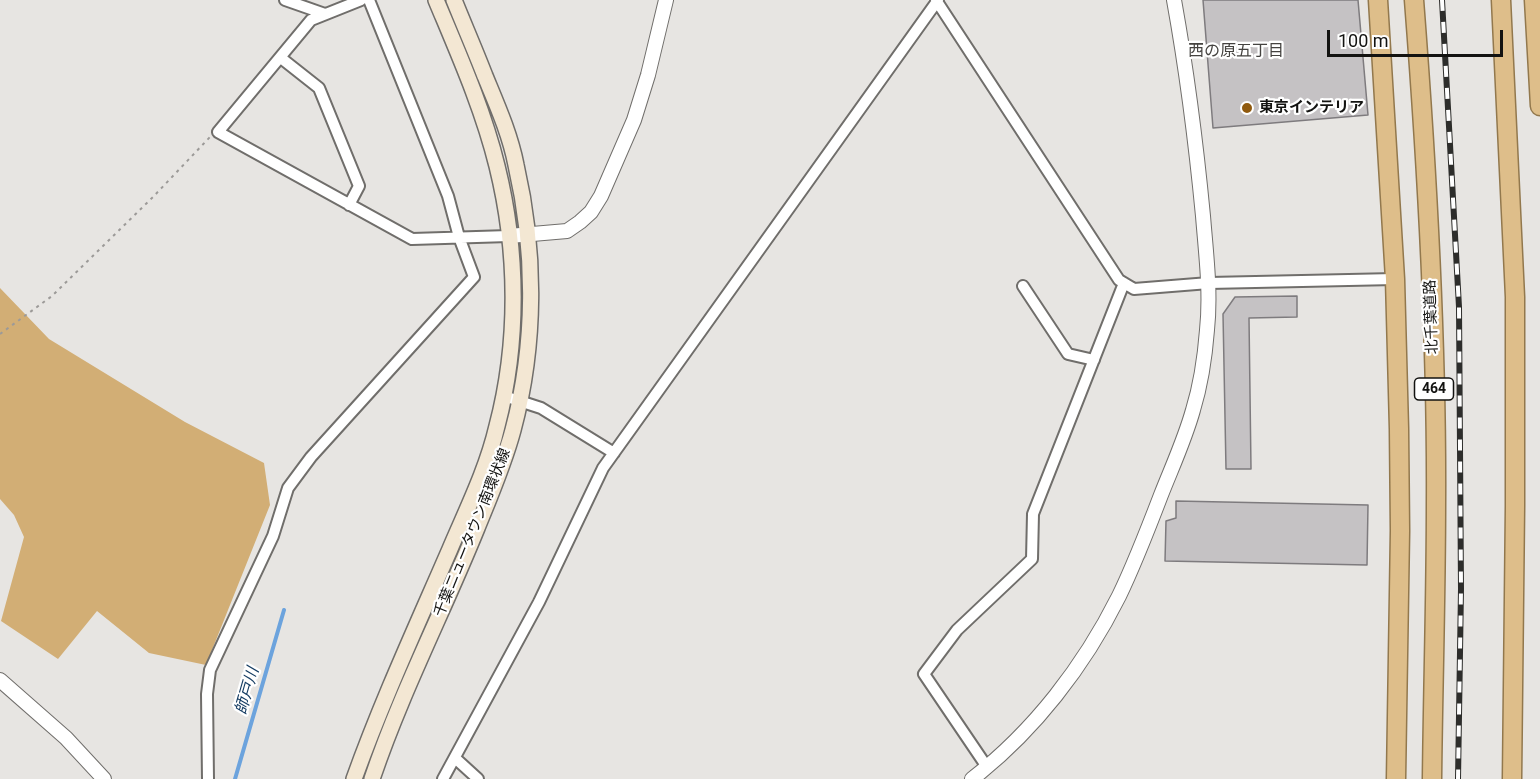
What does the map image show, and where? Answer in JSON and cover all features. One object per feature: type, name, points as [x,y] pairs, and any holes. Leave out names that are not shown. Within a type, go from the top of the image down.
[{"type":"highway","name":"464","points":[[1378,0],[1395,279],[1400,531],[1396,779]]},
{"type":"highway","name":"北千葉道路","points":[[1414,0],[1425,142],[1434,350],[1436,501],[1432,779]]},
{"type":"highway","points":[[1501,0],[1515,297],[1512,779]]},
{"type":"highway","points":[[1534,0],[1540,106]]},
{"type":"main road","name":"千葉ニュータウン南環状線","points":[[354,779],[370,734],[483,472],[504,396],[512,338],[512,266],[508,219],[497,167],[486,124],[436,0]]},
{"type":"main road","name":"千葉ニュータウン南環状線","points":[[372,779],[497,480],[513,432],[529,341],[530,265],[526,216],[516,164],[502,117],[454,0]]},
{"type":"street","points":[[285,0],[325,14]]},
{"type":"street","points":[[361,0],[311,20],[218,132],[412,239],[509,236],[567,231],[591,212],[601,196],[634,120],[666,0]]},
{"type":"street","points":[[208,779],[207,694],[210,670],[273,536],[288,488],[311,457],[474,277],[459,237],[448,196],[369,0]]},
{"type":"street","points":[[443,779],[539,602],[603,468],[937,0],[1119,280],[1134,289],[1209,283],[1395,279]]},
{"type":"street","points":[[972,779],[1019,738],[1065,684],[1101,630],[1120,595],[1193,410],[1206,347],[1209,283],[1192,109],[1174,0]]},
{"type":"street","points":[[281,58],[319,88],[359,186],[349,205]]},
{"type":"street","points":[[987,768],[924,674],[957,630],[1032,559],[1033,514],[1124,283]]},
{"type":"street","points":[[1023,286],[1068,354],[1094,360]]},
{"type":"street","points":[[504,396],[541,408],[614,453]]},
{"type":"street","points":[[0,680],[66,738],[104,779]]},
{"type":"street","points":[[455,758],[478,779]]},
{"type":"path","points":[[0,334],[52,296],[153,197],[211,136],[218,132]]},
{"type":"shaded area","points":[[0,288],[49,339],[185,422],[264,463],[270,505],[206,665],[149,653],[97,611],[58,659],[1,621],[24,537],[14,515],[0,499]]},
{"type":"building","points":[[1203,0],[1358,0],[1368,115],[1213,128]]},
{"type":"building","points":[[1297,296],[1297,317],[1249,318],[1251,469],[1226,469],[1223,314],[1235,297]]},
{"type":"building","points":[[1176,501],[1368,505],[1367,565],[1165,561],[1166,521],[1176,518]]},
{"type":"waterway","name":"師戸川","points":[[235,779],[284,610]]},
{"type":"railway","points":[[1442,0],[1459,307],[1461,589],[1458,779]]},
{"type":"place","name":"東京インテリア","points":[[1247,108]]},
{"type":"district","name":"西の原五丁目","points":[[1236,52]]}]
